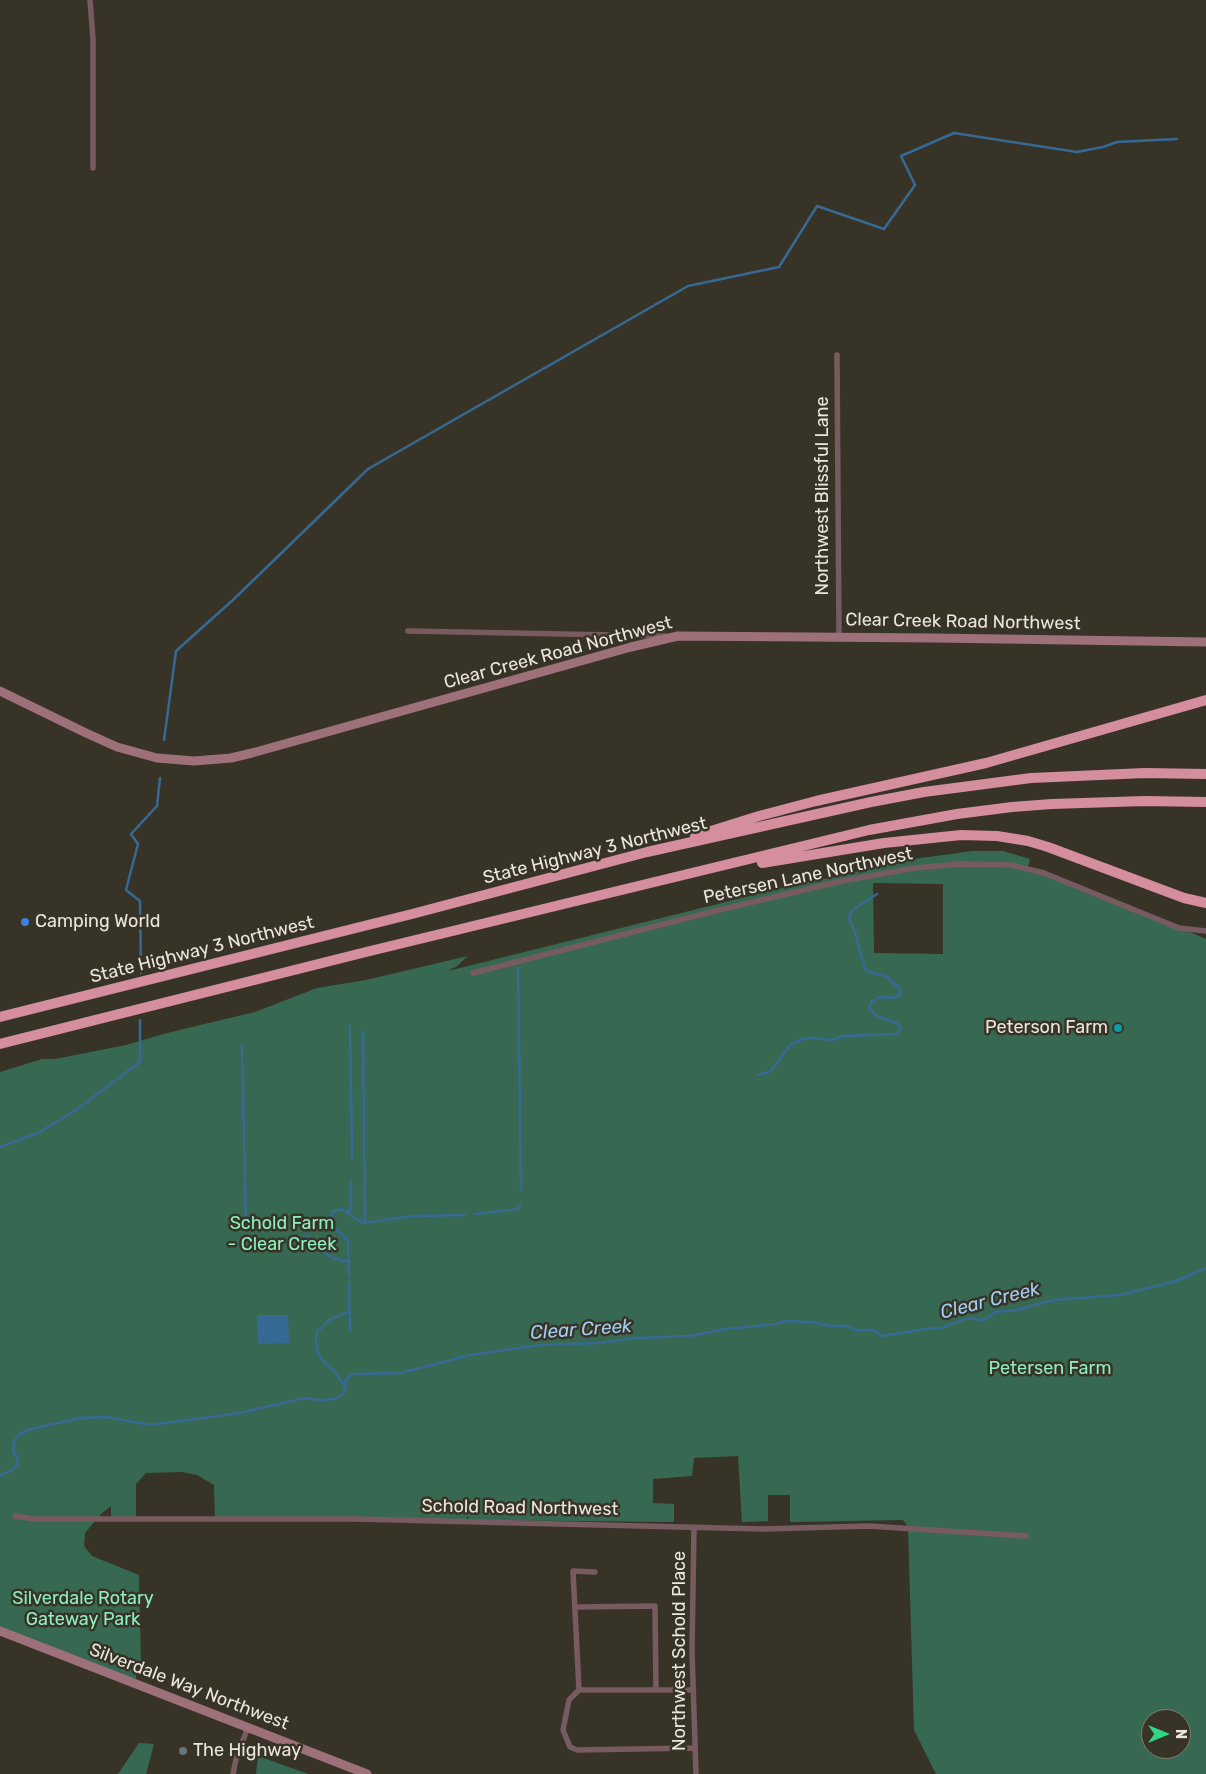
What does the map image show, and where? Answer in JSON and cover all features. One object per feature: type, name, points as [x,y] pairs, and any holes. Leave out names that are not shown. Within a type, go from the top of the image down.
[{"type":"highway","points":[[647,852],[759,816],[816,801],[986,763],[1206,700]]},
{"type":"highway","name":"State Highway 3 Northwest","points":[[0,1017],[412,914],[647,852],[870,802],[995,782],[1067,776],[1145,773],[1206,774]]},
{"type":"highway","points":[[0,1044],[869,830],[958,814],[1052,804],[1145,801],[1206,802]]},
{"type":"highway","points":[[694,873],[884,843],[961,835],[984,835],[1028,841],[1048,847],[1184,898],[1206,903]]},
{"type":"main road","name":"Clear Creek Road Northwest","points":[[0,691],[117,747],[157,758],[178,761],[208,760],[231,758],[258,752],[631,646],[678,636],[839,636],[1206,642]]},
{"type":"main road","name":"Silverdale Way Northwest","points":[[0,1631],[367,1774]]},
{"type":"street","points":[[90,0],[93,38],[93,168]]},
{"type":"street","name":"Northwest Blissful Lane","points":[[837,355],[839,636]]},
{"type":"street","points":[[408,632],[678,636]]},
{"type":"street","name":"Petersen Lane Northwest","points":[[473,973],[715,911],[842,881],[906,869],[960,864],[1011,865],[1044,874],[1180,928],[1206,931]]},
{"type":"street","name":"Schold Road Northwest","points":[[14,1516],[33,1519],[356,1519],[694,1528],[785,1529],[868,1526],[1026,1536]]},
{"type":"street","name":"Northwest Schold Place","points":[[694,1528],[692,1690],[696,1774]]},
{"type":"street","points":[[579,1690],[574,1571],[595,1572]]},
{"type":"street","points":[[576,1607],[655,1606],[656,1690]]},
{"type":"street","points":[[692,1690],[579,1690],[568,1700],[563,1730],[570,1747],[577,1750],[695,1748]]},
{"type":"street","points":[[233,1774],[236,1759],[248,1727]]},
{"type":"green space","points":[[972,851],[1003,851],[1030,859],[1028,867],[1206,939],[1206,1774],[936,1774],[914,1730],[908,1527],[903,1520],[790,1522],[790,1495],[768,1495],[768,1521],[742,1522],[738,1456],[694,1458],[692,1476],[653,1479],[653,1503],[674,1504],[674,1522],[469,1520],[467,1515],[467,1523],[215,1519],[214,1485],[197,1475],[182,1472],[146,1473],[136,1484],[136,1519],[111,1519],[111,1506],[101,1514],[85,1533],[84,1546],[92,1556],[139,1575],[141,1664],[136,1666],[136,1683],[0,1631],[0,1072],[42,1059],[55,1059],[126,1045],[255,1012],[317,988],[366,980],[468,956],[448,971],[810,881],[843,876],[868,868],[907,860]],"holes":[[[873,883],[943,884],[943,954],[874,953]]]},
{"type":"green space","points":[[139,1743],[154,1744],[146,1774],[118,1774]]},
{"type":"green space","points":[[258,1756],[308,1774],[256,1774]]},
{"type":"water","points":[[257,1315],[288,1315],[289,1343],[258,1344]]},
{"type":"waterway","points":[[164,740],[176,651],[234,599],[368,469],[688,286],[779,267],[817,206],[884,229],[915,185],[901,156],[954,133],[1077,152],[1117,142],[1177,139]]},
{"type":"waterway","points":[[141,973],[140,901],[126,890],[138,844],[131,834],[157,806],[160,778]]},
{"type":"waterway","points":[[758,1075],[771,1071],[790,1045],[803,1039],[832,1040],[843,1036],[897,1034],[901,1029],[898,1024],[875,1015],[869,1008],[872,1001],[880,997],[892,998],[899,996],[900,989],[886,976],[869,972],[865,969],[855,932],[849,919],[855,908],[877,894]]},
{"type":"waterway","points":[[518,968],[521,1190]]},
{"type":"waterway","points":[[0,1147],[38,1133],[76,1110],[140,1062],[140,1020]]},
{"type":"waterway","points":[[350,1026],[352,1158]]},
{"type":"waterway","points":[[363,1032],[365,1219],[363,1222]]},
{"type":"waterway","points":[[242,1045],[246,1225]]},
{"type":"waterway","points":[[348,1212],[351,1208],[351,1182]]},
{"type":"waterway","points":[[475,1214],[512,1210],[519,1208],[521,1204]]},
{"type":"waterway","points":[[349,1277],[348,1241],[330,1223],[329,1219],[333,1211],[342,1209],[362,1223],[414,1216],[465,1215]]},
{"type":"waterway","points":[[306,1235],[313,1244],[333,1258],[349,1262]]},
{"type":"waterway","name":"Clear Creek","points":[[0,1475],[10,1471],[18,1464],[17,1457],[13,1452],[14,1441],[21,1433],[80,1418],[105,1417],[151,1425],[239,1413],[305,1398],[335,1399],[344,1393],[346,1380],[352,1374],[400,1373],[470,1355],[540,1345],[598,1343],[636,1338],[689,1336],[726,1329],[776,1324],[784,1321],[847,1326],[854,1330],[874,1330],[882,1336],[941,1328],[968,1318],[984,1320],[995,1312],[1017,1310],[1053,1300],[1120,1295],[1176,1281],[1206,1268]]},
{"type":"waterway","points":[[349,1282],[350,1330]]},
{"type":"waterway","points":[[346,1388],[335,1372],[318,1354],[316,1342],[317,1332],[329,1320],[350,1311]]},
{"type":"place","name":"Camping World","points":[[25,922]]},
{"type":"place","name":"Peterson Farm","points":[[1118,1028]]},
{"type":"place","name":"The Highway","points":[[183,1751]]},
{"type":"park label","name":"Schold Farm - Clear Creek","points":[[282,1234]]},
{"type":"park label","name":"Petersen Farm","points":[[1050,1369]]},
{"type":"park label","name":"Silverdale Rotary Gateway Park","points":[[83,1609]]}]
